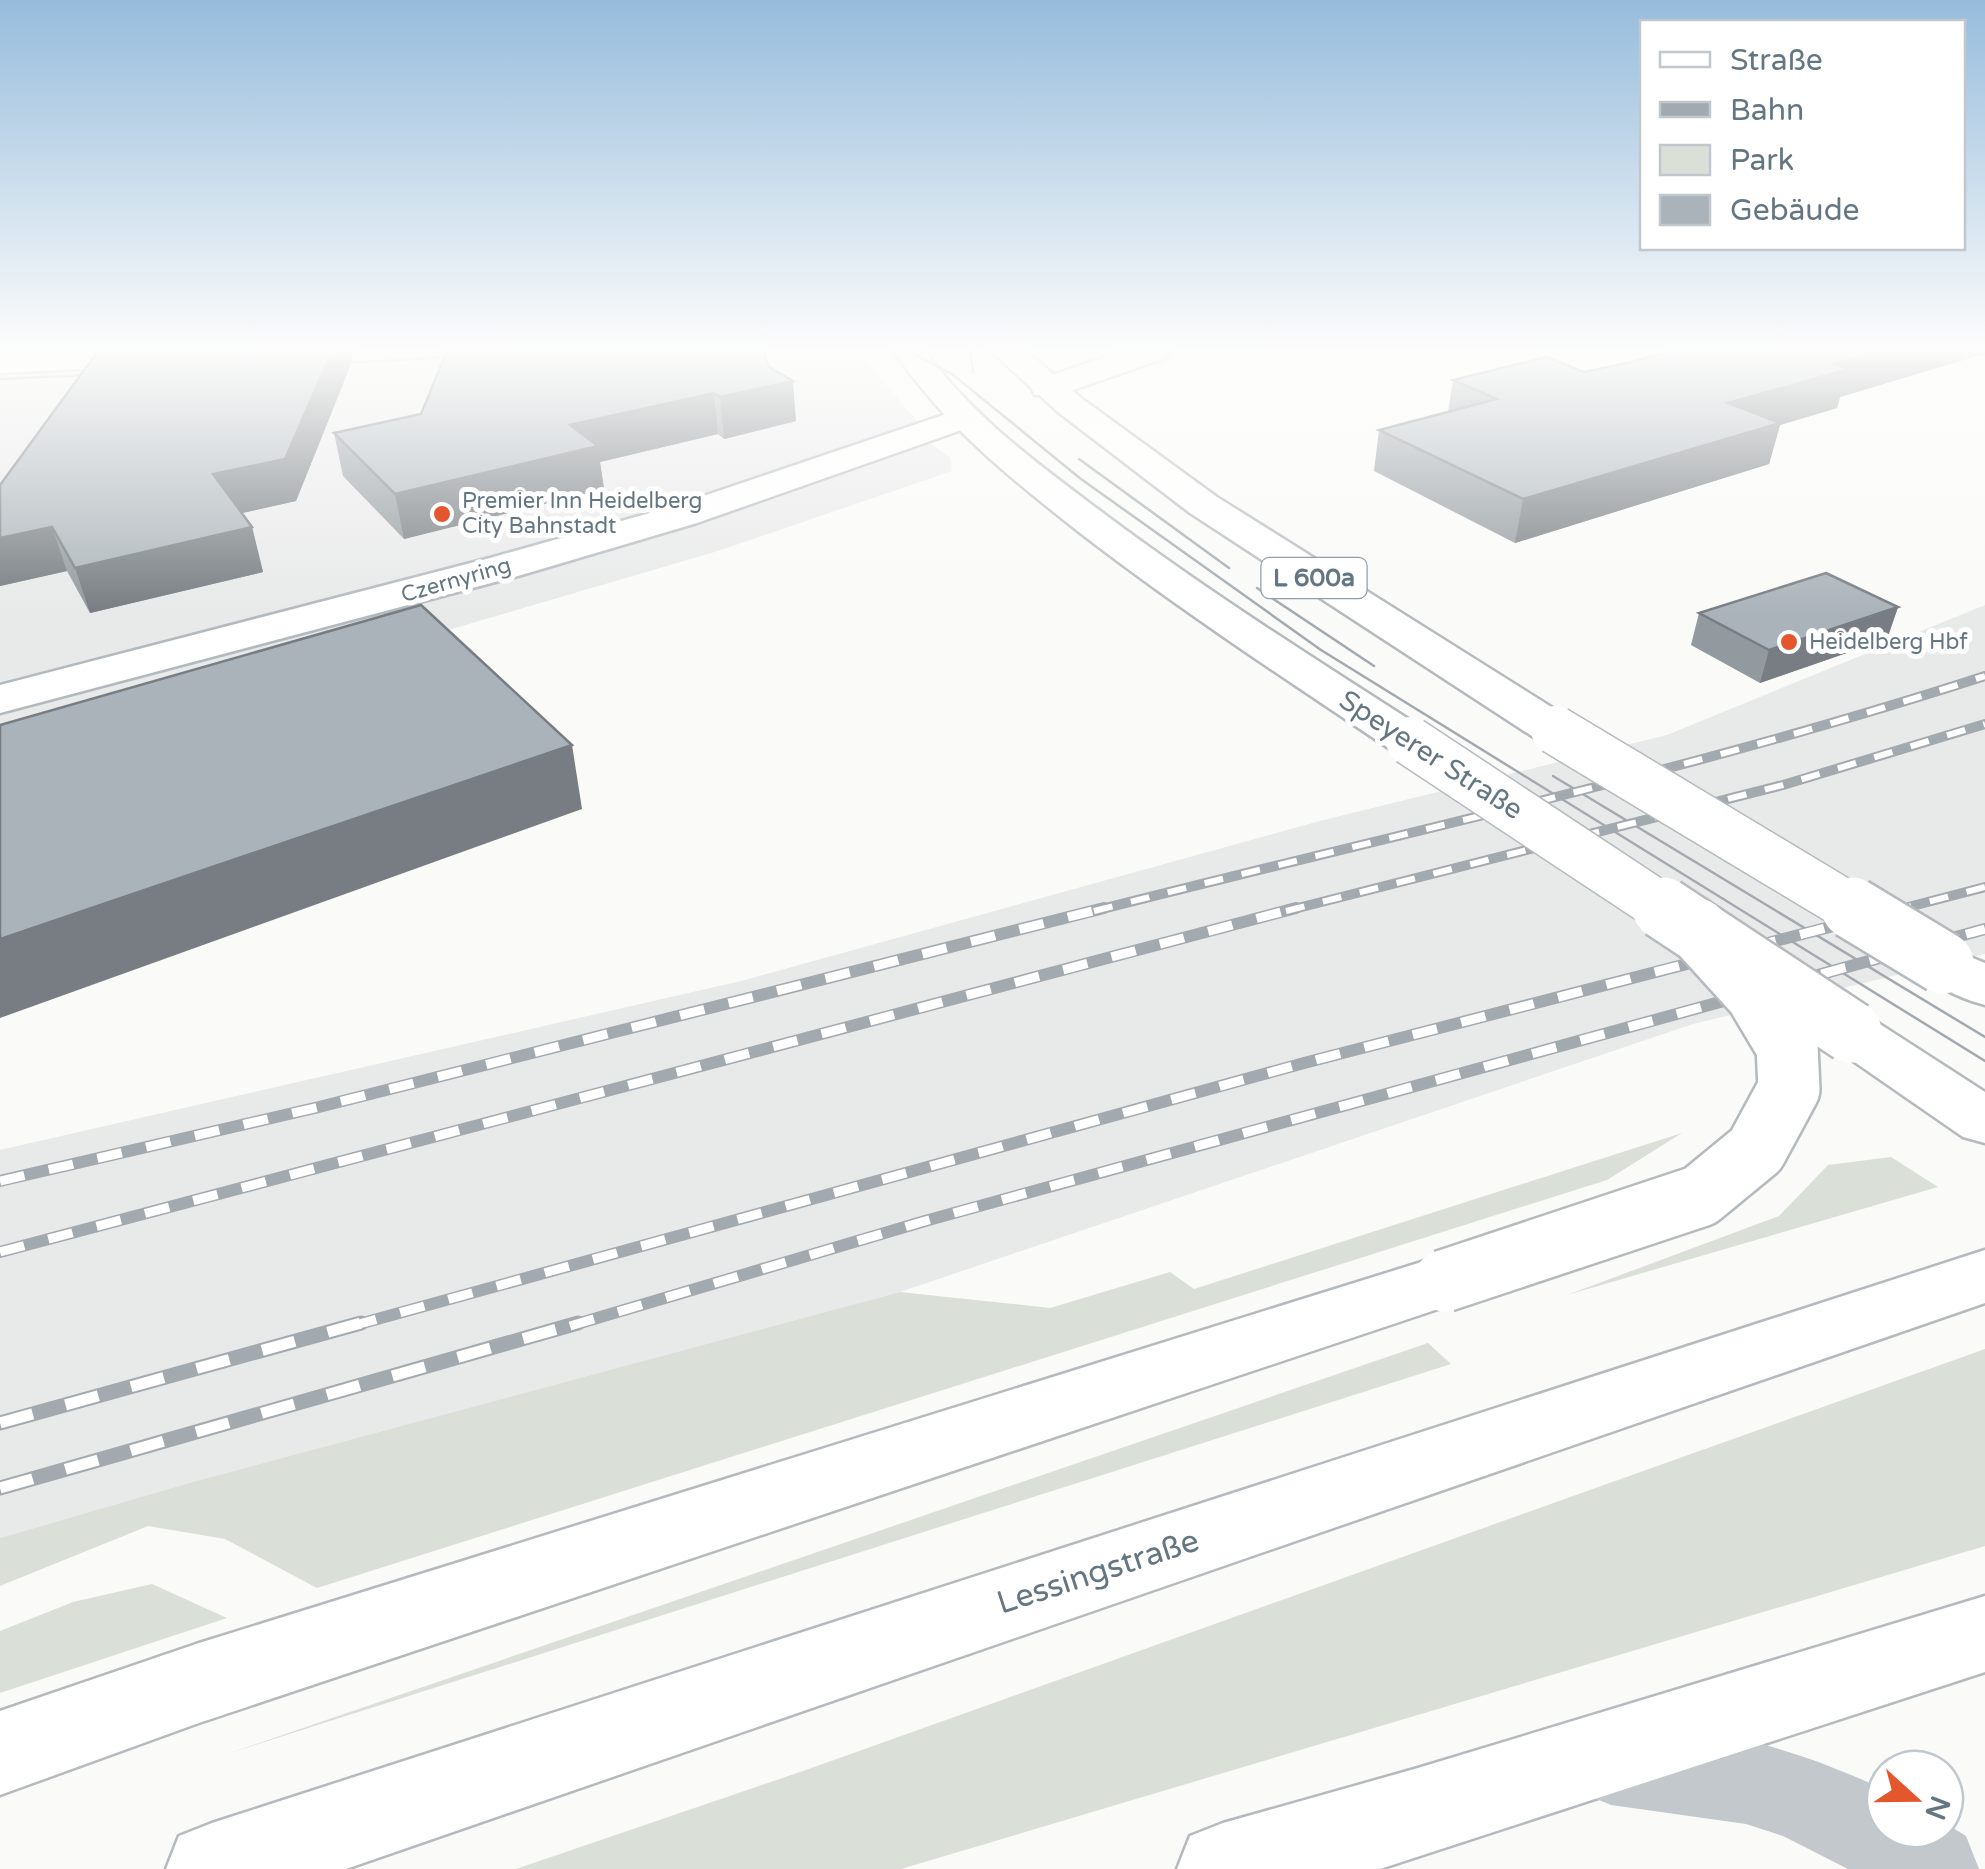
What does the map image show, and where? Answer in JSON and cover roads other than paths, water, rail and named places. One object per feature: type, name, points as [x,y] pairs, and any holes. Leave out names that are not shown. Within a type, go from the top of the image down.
[{"type":"main road","name":"Czernyring","points":[[0,699],[504,567],[918,438]]},
{"type":"main road","name":"Speyerer Straße","points":[[984,438],[1118,544],[1266,646],[1985,1122]]},
{"type":"main road","name":"L 600a","points":[[1110,438],[1306,574],[1572,740],[1971,974]]},
{"type":"main road","points":[[0,1753],[196,1684],[1700,1196],[1756,1150],[1783,1105],[1790,1070],[1787,1046],[1775,1023],[1697,929]]},
{"type":"main road","name":"Lessingstraße","points":[[212,1869],[1985,1276]]},
{"type":"main road","points":[[1223,1869],[1588,1760],[1985,1634]]},
{"type":"street","points":[[1588,1760],[1679,1769],[1766,1786],[1896,1843],[1932,1869]]},
{"type":"tram line","points":[[1031,438],[1081,479],[1321,650],[1985,1061]]},
{"type":"tram line","points":[[1079,459],[1229,568]]},
{"type":"tram line","points":[[1257,588],[1374,666]]},
{"type":"tram line","points":[[1553,776],[1985,1037]]},
{"type":"railway","points":[[1094,911],[1653,772],[1985,676]]},
{"type":"railway","points":[[1286,911],[1783,785],[1985,724]]},
{"type":"railway","points":[[1893,911],[1985,887]]},
{"type":"railway","points":[[0,1181],[319,1107],[1104,908]]},
{"type":"railway","points":[[0,1252],[1296,908]]},
{"type":"railway","points":[[352,1326],[1304,1063],[1903,908]]},
{"type":"railway","points":[[570,1326],[925,1221],[1985,929]]},
{"type":"railway","points":[[0,1423],[361,1323]]},
{"type":"railway","points":[[0,1488],[578,1323]]},
{"type":"place","name":"Premier Inn Heidelberg City Bahnstadt","points":[[442,514]]},
{"type":"place","name":"Heidelberg Hbf","points":[[1789,642]]}]
